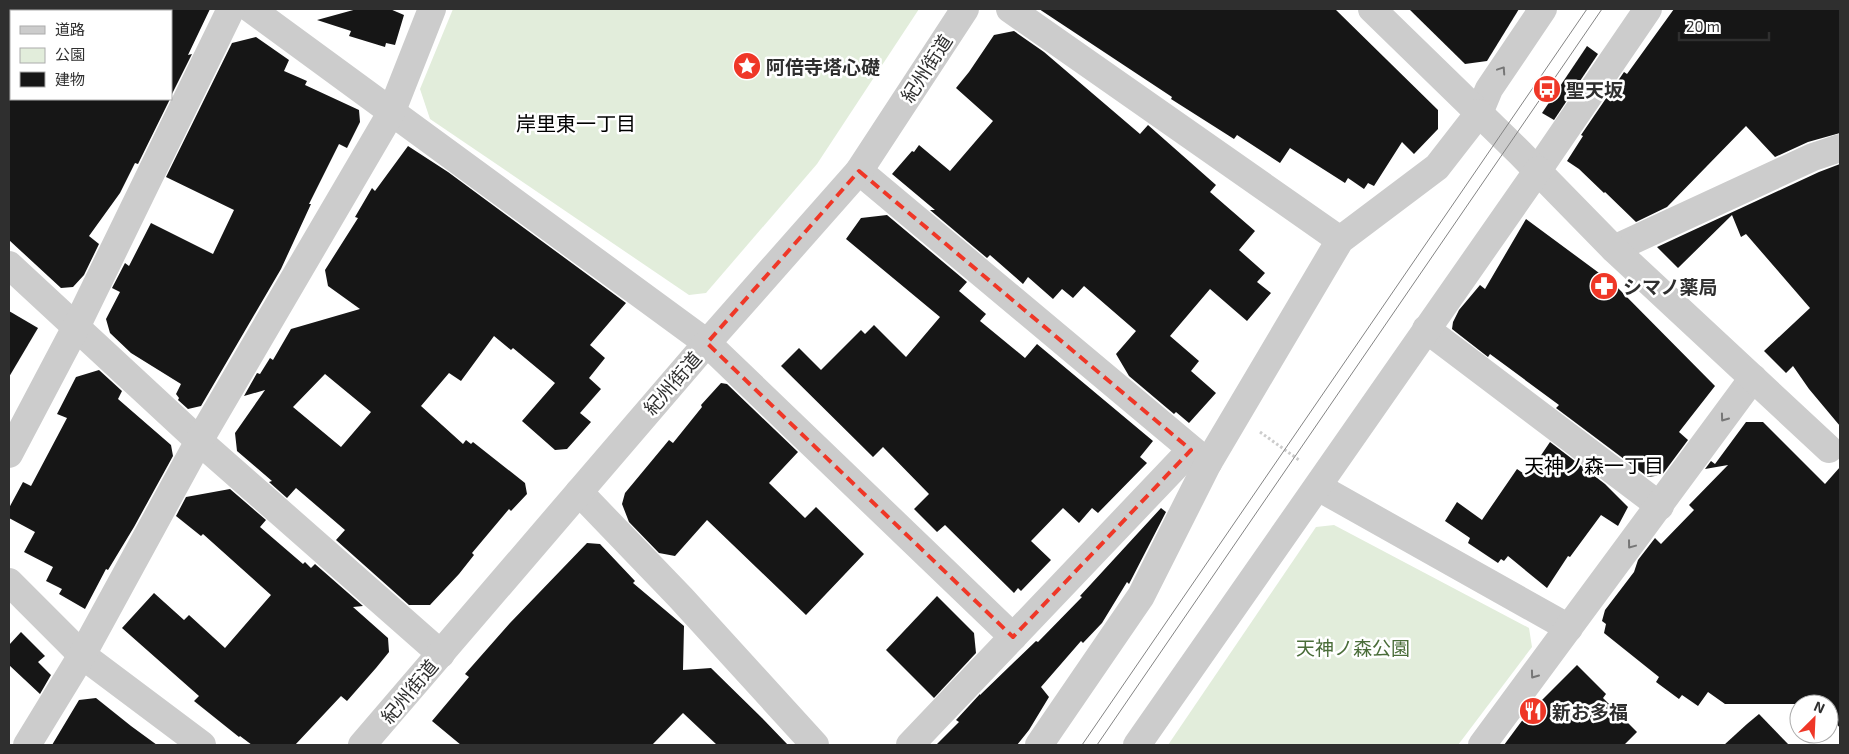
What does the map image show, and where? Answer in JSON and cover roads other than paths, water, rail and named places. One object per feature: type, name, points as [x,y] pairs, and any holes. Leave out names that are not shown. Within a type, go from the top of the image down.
[{"type":"street","points":[[9,454],[76,327],[230,9]]},
{"type":"street","points":[[251,9],[706,342],[1013,638]]},
{"type":"street","points":[[27,745],[82,655],[198,441],[391,113],[432,9]]},
{"type":"street","name":"紀州街道","points":[[362,745],[706,342],[859,171],[965,9]]},
{"type":"street","points":[[1010,9],[1340,240]]},
{"type":"street","points":[[1372,9],[1538,170],[1614,249],[1835,454]]},
{"type":"street","points":[[910,745],[1013,638],[1199,457],[1236,415],[1340,240],[1437,167],[1479,113],[1488,89],[1543,9]]},
{"type":"street","points":[[1137,745],[1321,483],[1648,9]]},
{"type":"street","points":[[1614,249],[1813,157],[1840,148]]},
{"type":"street","points":[[859,171],[1199,457]]},
{"type":"street","points":[[9,265],[198,441],[441,654]]},
{"type":"street","points":[[1426,329],[1660,506]]},
{"type":"street","points":[[1482,745],[1753,378]]},
{"type":"street","points":[[1039,745],[1141,596],[1199,457]]},
{"type":"street","points":[[1321,483],[1569,628]]},
{"type":"street","points":[[579,492],[681,598],[815,745]]},
{"type":"street","points":[[9,582],[82,655],[202,745]]},
{"type":"tram line","points":[[1082,745],[1587,9]]},
{"type":"tram line","points":[[1097,745],[1602,9]]},
{"type":"place","name":"阿倍寺塔心礎","points":[[747,66]]},
{"type":"place","name":"聖天坂","points":[[1547,89]]},
{"type":"place","name":"シマノ薬局","points":[[1604,286]]},
{"type":"place","name":"新お多福","points":[[1533,711]]},
{"type":"district","name":"岸里東一丁目","points":[[576,123]]},
{"type":"district","name":"天神ノ森一丁目","points":[[1594,465]]},
{"type":"park label","name":"天神ノ森公園","points":[[1353,647]]}]
